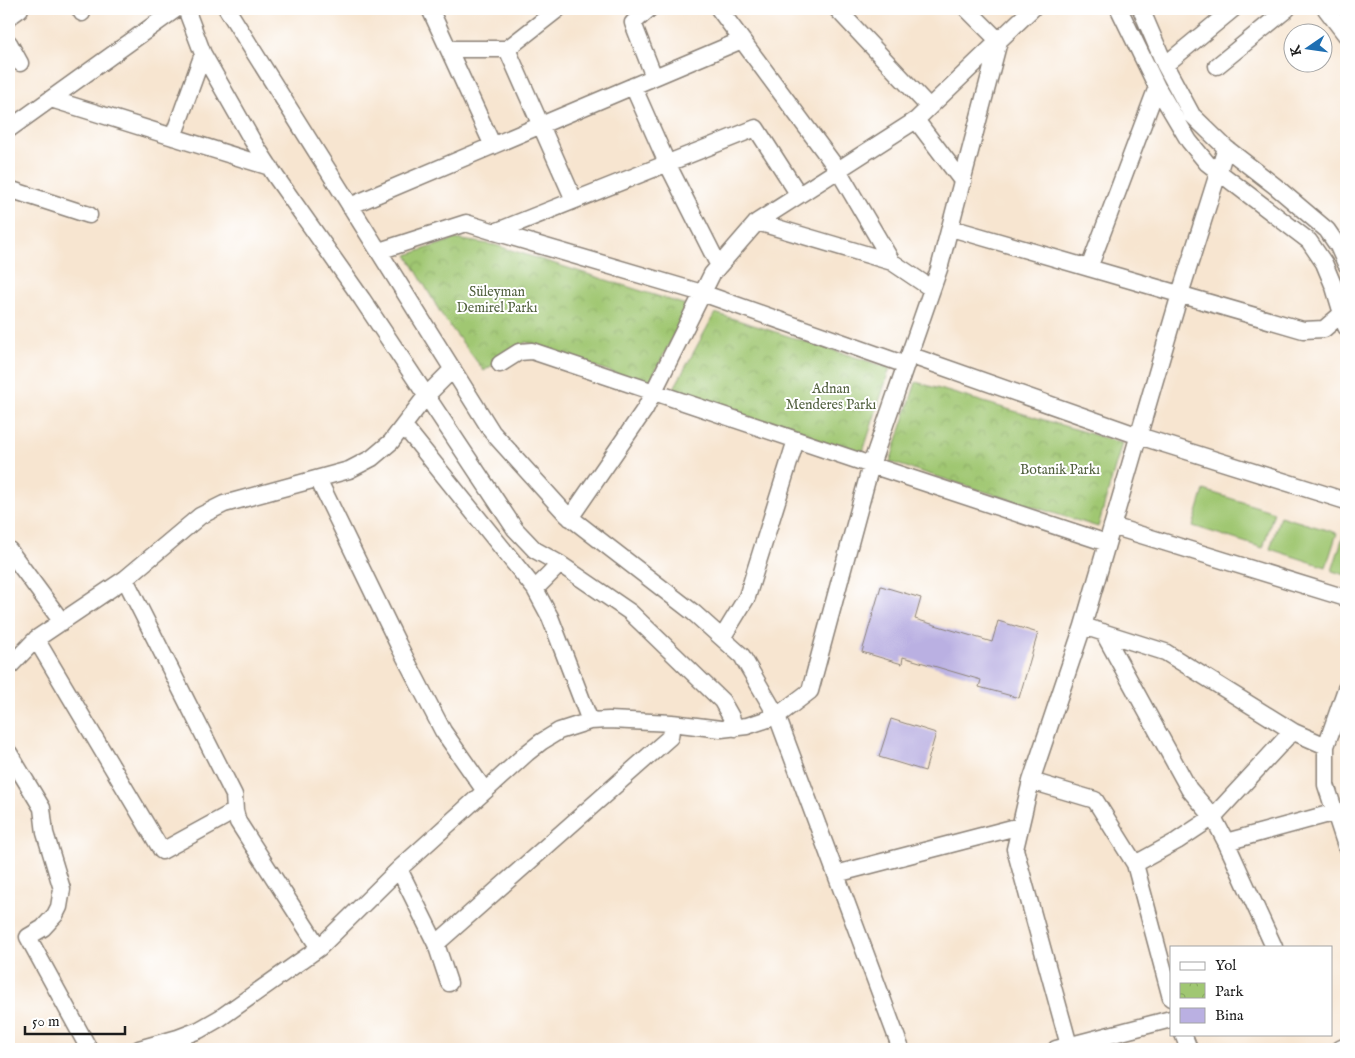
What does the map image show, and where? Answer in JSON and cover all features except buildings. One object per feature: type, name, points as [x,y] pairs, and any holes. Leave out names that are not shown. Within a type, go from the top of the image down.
[{"type":"street","points":[[9,17],[20,9]]},
{"type":"street","points":[[9,129],[176,9]]},
{"type":"street","points":[[186,9],[203,54],[252,140],[362,298],[515,530],[535,550],[560,564],[630,612],[722,701],[735,728]]},
{"type":"street","points":[[226,9],[492,432],[570,518],[694,614],[742,656],[777,716],[901,1049]]},
{"type":"street","points":[[430,9],[493,146]]},
{"type":"street","points":[[449,50],[507,49],[557,9]]},
{"type":"street","points":[[648,9],[633,23],[654,77]]},
{"type":"street","points":[[719,9],[838,170],[892,262]]},
{"type":"street","points":[[837,9],[929,107]]},
{"type":"street","points":[[967,9],[999,41]]},
{"type":"street","points":[[570,518],[645,409],[712,274],[756,222],[916,120],[1032,9]]},
{"type":"street","points":[[951,228],[1303,330],[1324,330],[1345,317],[1324,263],[1309,241],[1275,213],[1207,163],[1189,141],[1157,87],[1119,9]]},
{"type":"street","points":[[1141,9],[1165,65],[1192,115],[1226,148],[1327,230],[1338,246],[1346,264]]},
{"type":"street","points":[[1165,65],[1233,9]]},
{"type":"street","points":[[1217,66],[1287,9]]},
{"type":"street","points":[[1326,9],[1346,35]]},
{"type":"street","points":[[350,206],[742,40]]},
{"type":"street","points":[[140,1049],[178,1038],[213,1022],[319,948],[399,869],[485,791],[541,742],[559,731],[590,721],[610,720],[672,723],[715,729],[735,728],[777,716],[810,691],[871,465],[932,289],[951,228],[999,41]]},
{"type":"street","points":[[9,43],[20,63]]},
{"type":"street","points":[[507,49],[574,200]]},
{"type":"street","points":[[173,137],[203,54]]},
{"type":"street","points":[[633,86],[667,163],[719,266]]},
{"type":"street","points":[[1089,268],[1157,87]]},
{"type":"street","points":[[51,99],[270,167]]},
{"type":"street","points":[[916,120],[963,182]]},
{"type":"street","points":[[495,232],[756,128],[799,194]]},
{"type":"street","points":[[1170,1019],[1065,1048],[1015,849],[1031,781],[1083,626],[1180,294],[1226,148]]},
{"type":"street","points":[[9,190],[89,215]]},
{"type":"street","points":[[756,222],[892,262],[932,289]]},
{"type":"street","points":[[379,251],[466,223],[702,293],[1139,436],[1346,501]]},
{"type":"street","points":[[500,364],[519,352],[532,351],[1108,543]]},
{"type":"street","points":[[9,667],[36,639],[125,579],[189,524],[211,510],[224,504],[338,474],[361,465],[382,450],[404,426],[426,396],[453,369]]},
{"type":"street","points":[[404,426],[535,589],[550,617],[590,721]]},
{"type":"street","points":[[722,638],[747,596],[796,440]]},
{"type":"street","points":[[318,479],[398,644],[443,731],[485,791]]},
{"type":"street","points":[[1112,526],[1346,598]]},
{"type":"street","points":[[9,550],[62,622]]},
{"type":"street","points":[[535,589],[560,564]]},
{"type":"street","points":[[125,579],[234,794],[238,822],[319,948]]},
{"type":"street","points":[[1083,626],[1165,652],[1294,732],[1326,746]]},
{"type":"street","points":[[1103,632],[1189,789],[1212,817],[1226,842],[1274,946]]},
{"type":"street","points":[[36,639],[162,851],[235,811]]},
{"type":"street","points":[[1346,689],[1326,746],[1326,785],[1346,846]]},
{"type":"street","points":[[436,944],[670,737],[672,723]]},
{"type":"street","points":[[1135,864],[1177,841],[1212,817],[1286,738],[1294,732]]},
{"type":"street","points":[[9,753],[42,808],[44,833],[62,889],[59,907],[55,915],[43,928],[28,937],[89,1049]]},
{"type":"street","points":[[1031,781],[1095,800],[1135,864],[1170,994]]},
{"type":"street","points":[[1226,842],[1336,812]]},
{"type":"street","points":[[836,874],[1020,826]]},
{"type":"street","points":[[399,869],[436,944],[449,983]]},
{"type":"street","points":[[1184,1036],[1189,1049]]},
{"type":"street","points":[[1340,1049],[1346,1046]]},
{"type":"green space","name":"Süleyman Demirel Parkı","points":[[455,239],[495,245],[689,306],[648,385],[526,342],[484,371],[443,317],[407,255]]},
{"type":"green space","name":"Adnan Menderes Parkı","points":[[715,313],[890,368],[861,458],[673,390]]},
{"type":"green space","name":"Botanik Parkı","points":[[916,382],[1122,443],[1098,527],[890,462]]},
{"type":"green space","points":[[1204,490],[1274,512],[1263,548],[1193,526]]},
{"type":"green space","points":[[1280,516],[1337,533],[1326,567],[1270,549]]},
{"type":"green space","points":[[1346,531],[1346,575],[1332,571]]}]
